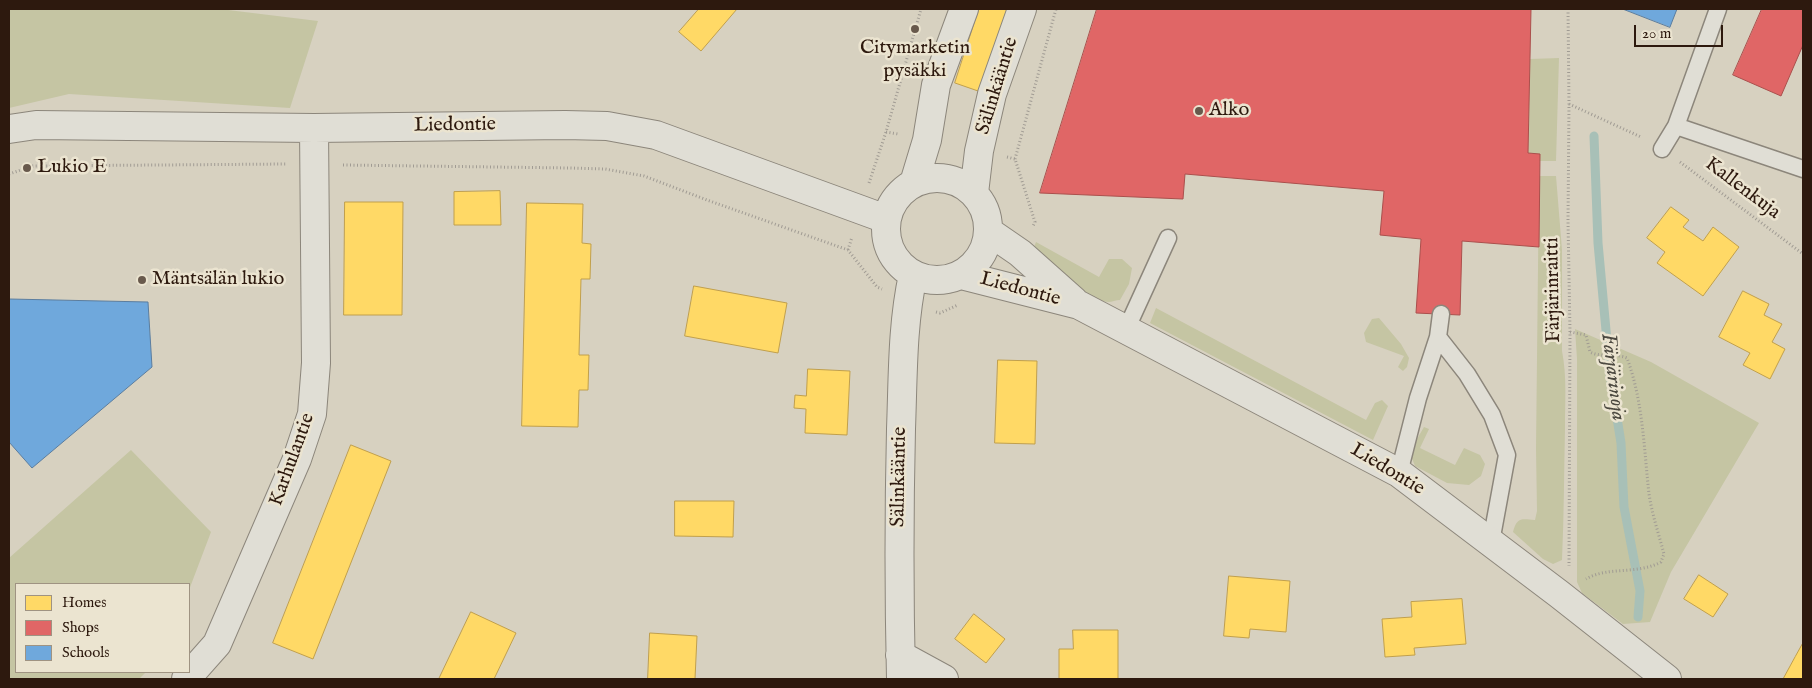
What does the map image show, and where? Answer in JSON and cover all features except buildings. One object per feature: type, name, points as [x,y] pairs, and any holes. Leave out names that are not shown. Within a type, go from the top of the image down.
[{"type":"street","points":[[914,183],[927,140],[936,85],[964,9]]},
{"type":"street","name":"Sälinkääntie","points":[[974,194],[979,151],[992,94],[1022,9]]},
{"type":"street","name":"Liedontie","points":[[9,129],[36,125],[314,128],[607,126],[656,135],[886,220]]},
{"type":"street","name":"Karhulantie","points":[[186,679],[217,644],[298,459],[312,414],[316,363],[314,128]]},
{"type":"street","points":[[930,178],[946,178],[961,184],[974,194],[982,205],[987,217],[988,231],[986,244],[980,256],[972,267],[961,274],[945,280],[928,280],[910,287],[902,267],[888,245],[885,232],[886,220],[892,204],[901,192],[914,183],[930,178]]},
{"type":"street","name":"Liedontie","points":[[988,231],[1020,254],[1079,306]]},
{"type":"street","name":"Liedontie","points":[[961,274],[1079,306],[1399,473],[1559,594],[1667,679]]},
{"type":"street","name":"Sälinkääntie","points":[[901,667],[899,531],[904,338],[910,287]]},
{"type":"street","points":[[901,667],[944,679]]},
{"type":"lane","points":[[1662,149],[1676,126],[1718,9]]},
{"type":"lane","points":[[1676,126],[1803,169]]},
{"type":"lane","points":[[1126,330],[1168,238]]},
{"type":"lane","points":[[1399,473],[1418,398],[1438,337],[1441,314]]},
{"type":"lane","points":[[1438,337],[1467,374],[1492,415],[1507,455],[1491,542]]},
{"type":"path","points":[[848,250],[886,132],[921,9]]},
{"type":"path","points":[[1014,159],[1056,9]]},
{"type":"path","name":"Färjärinraitti","points":[[1568,9],[1569,570]]},
{"type":"path","name":"Kallenkuja","points":[[1569,104],[1662,149],[1803,254]]},
{"type":"path","points":[[9,174],[33,166],[315,164],[570,168],[615,171],[644,176],[848,250],[877,287],[910,287],[940,313],[958,305],[966,304]]},
{"type":"path","points":[[1570,332],[1586,335],[1590,352],[1597,356],[1618,354],[1627,358],[1645,443],[1650,496],[1664,554],[1661,562],[1648,568],[1600,573],[1586,579],[1582,584]]},
{"type":"green space","points":[[9,9],[220,9],[318,21],[290,108],[69,94],[9,108]]},
{"type":"green space","points":[[1559,58],[1556,161],[1539,161],[1539,154],[1528,153],[1530,59]]},
{"type":"green space","points":[[1539,176],[1556,176],[1562,250],[1562,351],[1565,370],[1563,527],[1562,560],[1553,564],[1543,559],[1513,532],[1518,521],[1526,519],[1535,520],[1537,511]]},
{"type":"green space","points":[[1036,242],[1099,277],[1109,259],[1122,259],[1132,268],[1129,284],[1120,300],[1108,302],[1100,300],[1069,281],[1032,252]]},
{"type":"green space","points":[[1156,308],[1366,420],[1375,403],[1382,400],[1388,406],[1373,440],[1150,323]]},
{"type":"green space","points":[[1379,318],[1401,344],[1409,358],[1407,367],[1403,371],[1398,367],[1404,356],[1366,342],[1364,333],[1372,319]]},
{"type":"green space","points":[[1575,329],[1651,362],[1759,423],[1671,572],[1650,622],[1623,624],[1582,593],[1577,582],[1577,359]]},
{"type":"green space","points":[[1424,427],[1429,429],[1420,448],[1455,465],[1464,448],[1480,455],[1485,464],[1481,476],[1469,485],[1447,483],[1415,466],[1411,456]]},
{"type":"green space","points":[[131,450],[211,532],[190,587],[190,583],[15,583],[15,673],[145,673],[139,679],[9,679],[9,558]]},
{"type":"waterway","name":"Färjärinoja","points":[[1594,136],[1598,243],[1610,374],[1621,443],[1624,507],[1640,591],[1638,617]]},
{"type":"place","name":"Citymarketin pysäkki","points":[[915,29]]},
{"type":"place","name":"Alko","points":[[1199,111]]},
{"type":"place","name":"Lukio E","points":[[27,168]]},
{"type":"place","name":"Mäntsälän lukio","points":[[142,280]]}]
